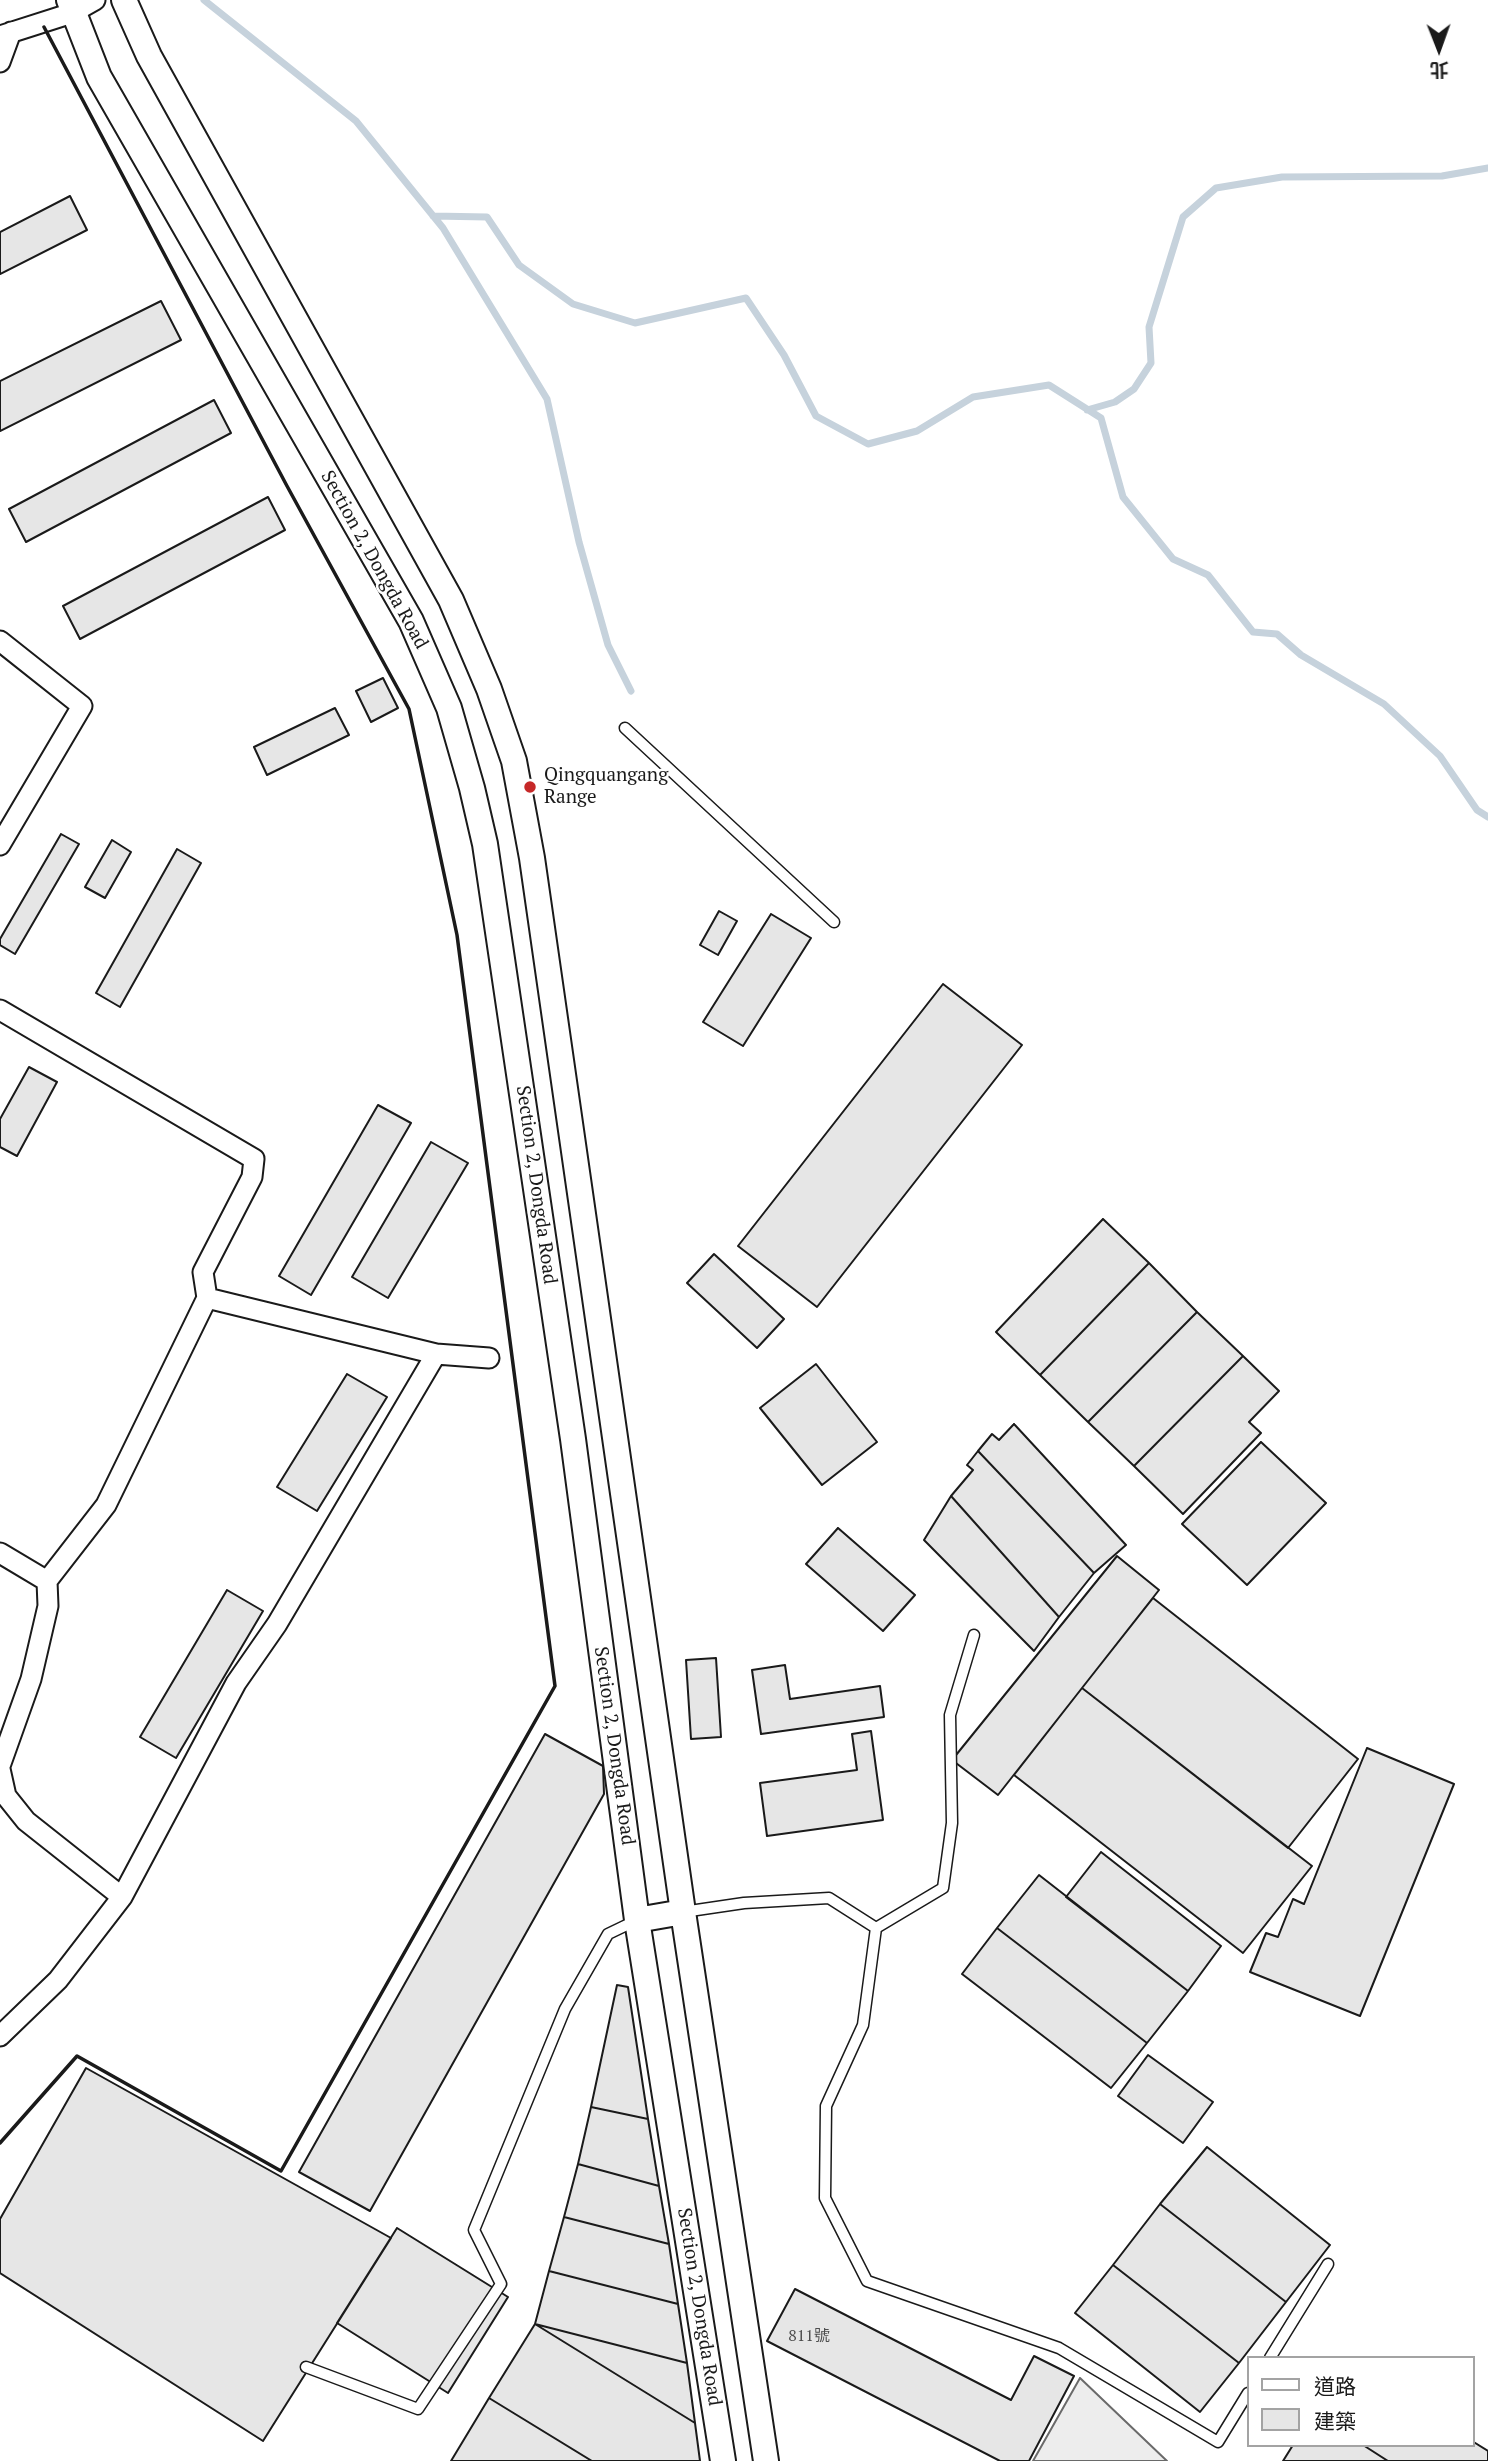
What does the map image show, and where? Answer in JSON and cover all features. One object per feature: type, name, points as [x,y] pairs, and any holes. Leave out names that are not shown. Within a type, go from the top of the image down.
[{"type":"street","points":[[0,62],[6,34],[95,0]]},
{"type":"street","points":[[124,0],[149,57],[451,600],[489,689],[514,761],[532,858],[683,1912],[766,2461]]},
{"type":"street","name":"Section 2, Dongda Road","points":[[71,7],[99,78],[411,621],[453,721],[485,844],[573,1439],[637,1920],[723,2461]]},
{"type":"street","points":[[0,641],[82,706],[0,845]]},
{"type":"street","points":[[0,1010],[254,1159],[252,1177],[203,1272],[207,1298],[106,1505],[47,1581],[48,1606],[31,1679],[0,1767],[6,1796],[26,1821],[122,1897]]},
{"type":"street","points":[[207,1298],[436,1354],[489,1358]]},
{"type":"street","points":[[0,2036],[58,1980],[122,1897],[236,1683],[277,1624],[436,1354]]},
{"type":"street","points":[[0,1553],[47,1581]]},
{"type":"street","points":[[637,1920],[683,1912]]},
{"type":"lane","points":[[625,728],[834,922]]},
{"type":"lane","points":[[876,1928],[943,1888],[952,1823],[950,1714],[974,1635]]},
{"type":"lane","points":[[683,1912],[744,1903],[830,1898],[876,1928]]},
{"type":"lane","points":[[306,2367],[418,2409],[501,2284],[474,2230],[565,2009],[608,1934],[637,1920]]},
{"type":"lane","points":[[876,1928],[863,2025],[826,2106],[825,2198],[867,2281],[1059,2348],[1218,2442],[1246,2396]]},
{"type":"lane","points":[[1271,2356],[1328,2264]]},
{"type":"shaded area","points":[[1080,2378],[1167,2461],[1033,2461]]},
{"type":"building","points":[[70,196],[87,230],[0,274],[0,232]]},
{"type":"building","points":[[161,301],[181,340],[0,431],[0,381]]},
{"type":"building","points":[[214,400],[231,433],[26,542],[9,509]]},
{"type":"building","points":[[268,497],[285,530],[80,639],[63,606]]},
{"type":"building","points":[[383,678],[398,708],[371,722],[356,691]]},
{"type":"building","points":[[335,708],[349,735],[267,775],[254,747]]},
{"type":"building","points":[[61,834],[79,844],[15,954],[0,945],[0,939]]},
{"type":"building","points":[[112,840],[131,852],[105,898],[85,887]]},
{"type":"building","points":[[177,849],[201,863],[120,1007],[96,993]]},
{"type":"building","points":[[719,911],[737,921],[718,955],[700,945]]},
{"type":"building","points":[[771,914],[811,938],[743,1046],[703,1022]]},
{"type":"building","points":[[943,984],[1022,1045],[817,1307],[738,1246]]},
{"type":"building","points":[[29,1067],[57,1082],[17,1156],[0,1147],[0,1119]]},
{"type":"building","points":[[378,1105],[411,1123],[311,1295],[279,1276]]},
{"type":"building","points":[[431,1142],[468,1163],[388,1298],[352,1277]]},
{"type":"building","points":[[1103,1219],[1149,1263],[1040,1375],[996,1332]]},
{"type":"building","points":[[714,1254],[784,1319],[757,1348],[687,1283]]},
{"type":"building","points":[[1149,1263],[1197,1312],[1088,1422],[1040,1375]]},
{"type":"building","points":[[1197,1312],[1243,1356],[1134,1466],[1088,1422]]},
{"type":"building","points":[[1243,1356],[1279,1391],[1249,1422],[1261,1433],[1183,1514],[1134,1466]]},
{"type":"building","points":[[816,1364],[877,1442],[822,1485],[760,1408]]},
{"type":"building","points":[[347,1374],[387,1397],[317,1511],[277,1487]]},
{"type":"building","points":[[1014,1424],[1126,1545],[1094,1573],[978,1451],[992,1434],[999,1440]]},
{"type":"building","points":[[1261,1442],[1326,1503],[1247,1585],[1182,1524]]},
{"type":"building","points":[[978,1451],[1094,1573],[1059,1617],[951,1496],[973,1470],[967,1465]]},
{"type":"building","points":[[951,1496],[1059,1617],[1034,1651],[924,1540]]},
{"type":"building","points":[[838,1528],[915,1595],[883,1631],[806,1564]]},
{"type":"building","points":[[1117,1556],[1159,1590],[998,1795],[952,1760]]},
{"type":"building","points":[[227,1590],[263,1611],[176,1758],[140,1737]]},
{"type":"building","points":[[1153,1598],[1358,1759],[1288,1848],[1082,1688]]},
{"type":"building","points":[[716,1658],[721,1737],[691,1739],[686,1660]]},
{"type":"building","points":[[785,1665],[790,1699],[880,1686],[884,1717],[761,1734],[752,1670]]},
{"type":"building","points":[[1082,1688],[1312,1866],[1243,1953],[1014,1775]]},
{"type":"building","points":[[871,1731],[883,1820],[767,1836],[760,1783],[857,1770],[852,1734]]},
{"type":"building","points":[[545,1734],[603,1766],[604,1794],[370,2211],[299,2172]]},
{"type":"building","points":[[1367,1748],[1454,1784],[1360,2016],[1250,1972],[1266,1933],[1278,1937],[1293,1899],[1304,1904]]},
{"type":"building","points":[[1101,1852],[1221,1946],[1188,1991],[1066,1897]]},
{"type":"building","points":[[1039,1875],[1188,1991],[1147,2043],[997,1928]]},
{"type":"building","points":[[997,1928],[1147,2043],[1111,2088],[962,1974]]},
{"type":"building","points":[[617,1985],[628,1987],[648,2119],[591,2107]]},
{"type":"building","points":[[1148,2055],[1213,2102],[1183,2143],[1118,2096]]},
{"type":"building","points":[[86,2068],[391,2238],[263,2441],[0,2273],[0,2219]]},
{"type":"building","points":[[591,2107],[648,2119],[659,2186],[578,2164]]},
{"type":"building","points":[[1207,2147],[1330,2245],[1286,2302],[1160,2204]]},
{"type":"building","points":[[578,2164],[659,2186],[669,2244],[564,2217]]},
{"type":"building","points":[[1160,2204],[1286,2302],[1239,2363],[1113,2265]]},
{"type":"building","points":[[564,2217],[669,2244],[678,2304],[549,2271]]},
{"type":"building","points":[[397,2228],[508,2297],[448,2393],[337,2323]]},
{"type":"building","points":[[1113,2265],[1239,2363],[1200,2412],[1075,2313]]},
{"type":"building","points":[[549,2271],[678,2304],[687,2363],[535,2324]]},
{"type":"building","points":[[795,2289],[1011,2400],[1034,2356],[1074,2376],[1029,2461],[1000,2461],[767,2341]]},
{"type":"building","points":[[535,2324],[695,2423],[700,2461],[592,2461],[489,2398]]},
{"type":"building","points":[[535,2324],[687,2363],[695,2423]]},
{"type":"building","points":[[489,2398],[592,2461],[451,2461]]},
{"type":"building","points":[[1474,2442],[1488,2451],[1488,2461],[1388,2461],[1366,2447],[1474,2447]]},
{"type":"building","points":[[1292,2447],[1366,2447],[1388,2461],[1283,2461]]},
{"type":"waterway","points":[[204,0],[356,121],[443,228],[547,399],[579,542],[608,645],[631,691]]},
{"type":"waterway","points":[[1087,410],[1115,402],[1134,389],[1151,363],[1149,327],[1183,217],[1216,188],[1282,177],[1442,176],[1488,168]]},
{"type":"waterway","points":[[433,216],[487,217],[519,265],[573,304],[635,323],[746,298],[784,355],[816,416],[868,444],[917,431],[973,397],[1049,385],[1101,418],[1123,497],[1173,559],[1208,575],[1253,632],[1277,634],[1301,655],[1384,704],[1440,756],[1477,810],[1488,817]]},
{"type":"wall","points":[[0,2143],[77,2056],[281,2171],[555,1686],[457,935],[409,709],[287,486],[44,27]]},
{"type":"place","name":"Qingquangang Range","points":[[530,787]]}]
